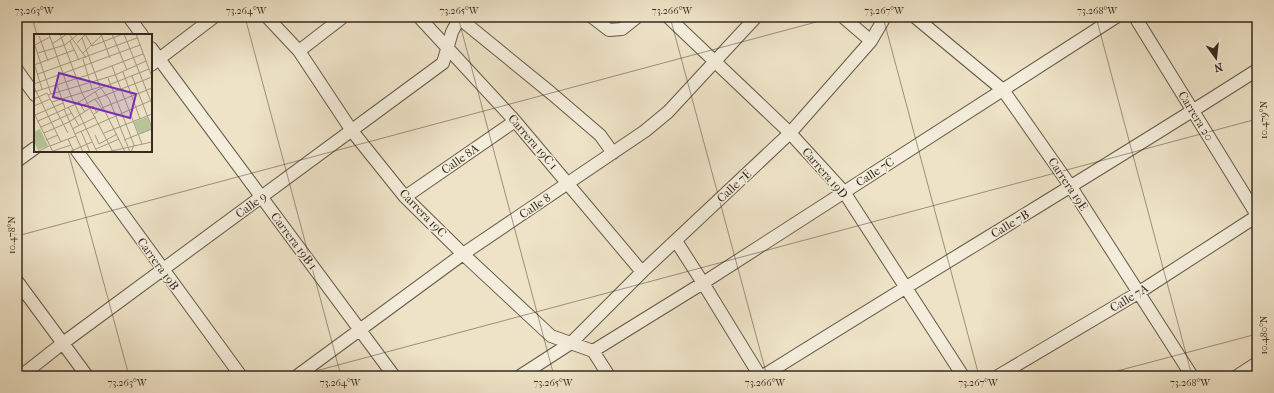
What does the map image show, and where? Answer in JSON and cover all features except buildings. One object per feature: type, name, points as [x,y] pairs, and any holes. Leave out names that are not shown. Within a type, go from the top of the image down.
[{"type":"street","points":[[129,17],[141,34]]},
{"type":"street","points":[[155,62],[214,17]]},
{"type":"street","name":"Carrera 19C","points":[[267,17],[299,51],[352,131],[405,197],[463,254],[551,336],[593,351]]},
{"type":"street","points":[[299,51],[343,17]]},
{"type":"street","name":"Carrera 19C 1","points":[[419,17],[515,121],[642,272]]},
{"type":"street","points":[[592,17],[609,30],[622,29],[637,17]]},
{"type":"street","name":"Carrera 19D","points":[[668,17],[790,134],[844,192],[963,376]]},
{"type":"street","name":"Calle 8","points":[[297,376],[463,254],[569,184],[645,131],[668,112],[756,17]]},
{"type":"street","points":[[844,17],[871,41]]},
{"type":"street","name":"Calle 7E","points":[[571,343],[642,272],[790,134],[871,41],[884,17]]},
{"type":"street","name":"Carrera 19E","points":[[915,17],[1003,90],[1071,188],[1192,376]]},
{"type":"street","name":"Calle 7C","points":[[593,351],[1116,17]]},
{"type":"street","name":"Carrera 20","points":[[1135,17],[1257,216]]},
{"type":"street","points":[[459,18],[552,93],[600,135],[613,153]]},
{"type":"street","name":"Calle 9","points":[[21,376],[63,343],[443,63],[447,48],[459,18]]},
{"type":"street","name":"Carrera 19B 1","points":[[152,52],[155,62],[262,197],[394,376]]},
{"type":"street","points":[[17,70],[34,93]]},
{"type":"street","name":"Calle 7B","points":[[761,376],[905,287],[1071,188],[1257,70]]},
{"type":"street","name":"Calle 8A","points":[[405,197],[515,121]]},
{"type":"street","points":[[17,161],[34,149]]},
{"type":"street","name":"Carrera 19B","points":[[77,152],[241,376]]},
{"type":"street","name":"Calle 7A","points":[[998,376],[1138,293],[1257,216]]},
{"type":"street","points":[[676,240],[761,376]]},
{"type":"street","points":[[17,281],[87,376]]},
{"type":"street","points":[[520,376],[571,343]]},
{"type":"street","points":[[593,351],[609,376]]},
{"type":"street","points":[[1237,376],[1257,363]]}]
